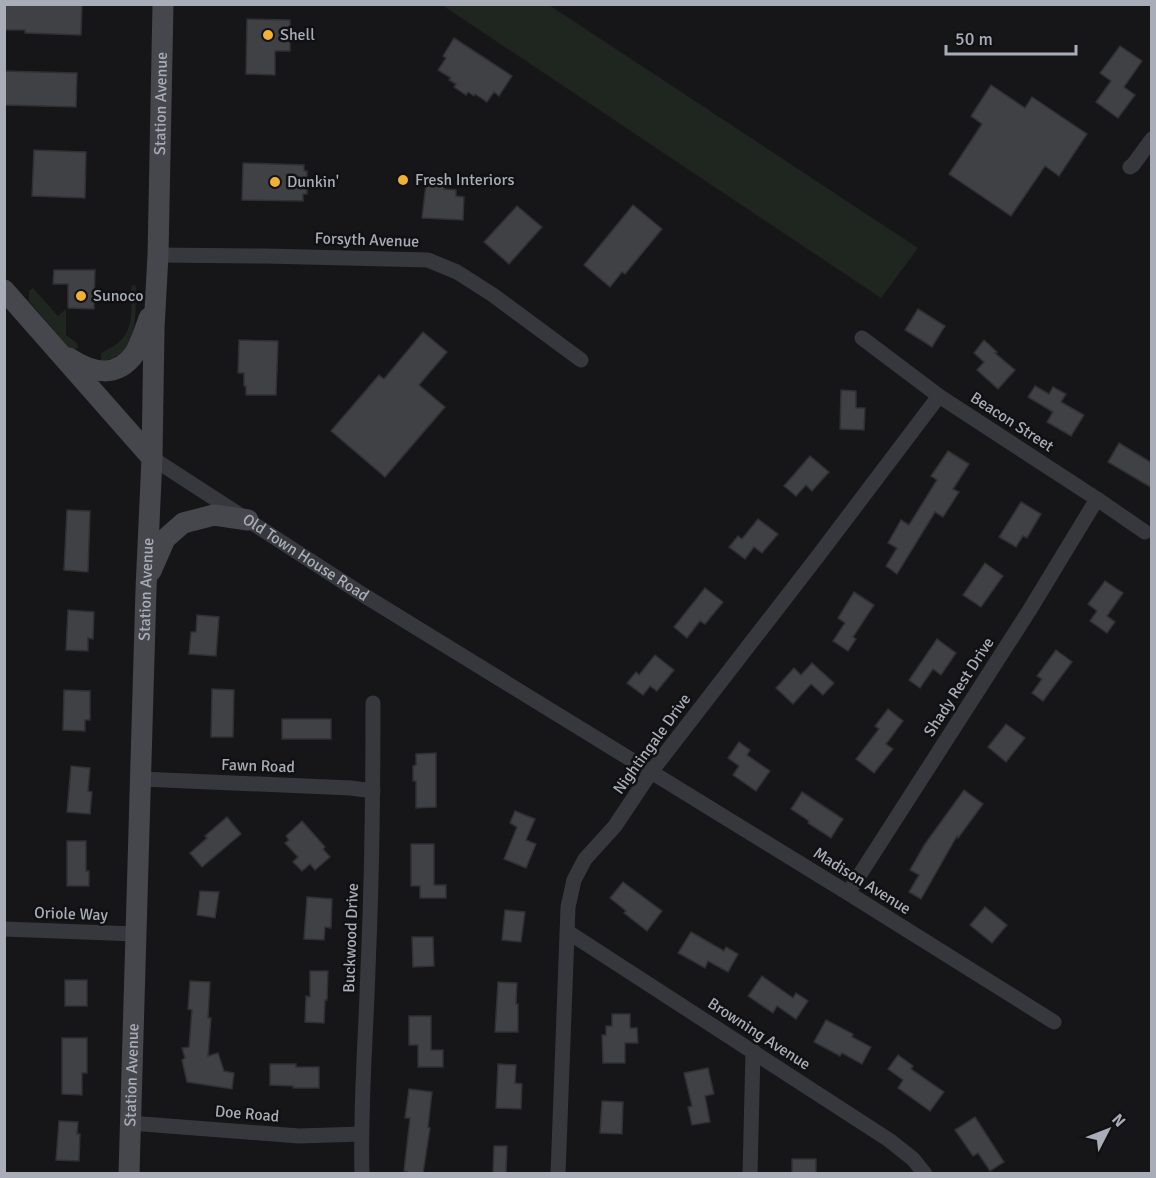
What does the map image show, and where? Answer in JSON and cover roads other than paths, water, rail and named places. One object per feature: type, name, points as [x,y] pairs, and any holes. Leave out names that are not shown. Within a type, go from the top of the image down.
[{"type":"main road","name":"Station Avenue","points":[[129,1173],[146,582],[152,458],[153,340],[158,255],[163,4]]},
{"type":"main road","name":"Old Town House Road","points":[[4,290],[152,458]]},
{"type":"main road","points":[[58,352],[79,365],[93,370],[113,370],[121,366],[135,352],[155,301]]},
{"type":"main road","points":[[146,582],[165,538],[183,523],[214,515],[248,520]]},
{"type":"street","points":[[1130,167],[1134,165],[1152,139]]},
{"type":"street","name":"Forsyth Avenue","points":[[158,255],[428,260],[457,272],[493,294],[580,360]]},
{"type":"street","name":"Beacon Street","points":[[862,338],[939,396],[1144,532]]},
{"type":"street","name":"Nightingale Drive","points":[[558,1173],[568,907],[574,880],[585,859],[615,826],[651,772],[939,396]]},
{"type":"street","name":"Old Town House Road","points":[[152,458],[364,596],[651,772]]},
{"type":"street","name":"Shady Rest Drive","points":[[848,893],[1029,611],[1097,499]]},
{"type":"street","name":"Buckwood Drive","points":[[362,1173],[361,1134],[369,965],[373,703]]},
{"type":"street","name":"Madison Avenue","points":[[651,772],[1054,1022]]},
{"type":"street","name":"Fawn Road","points":[[141,779],[351,788],[373,791]]},
{"type":"street","name":"Oriole Way","points":[[4,929],[136,934]]},
{"type":"street","name":"Browning Avenue","points":[[568,932],[889,1140],[913,1159],[925,1173]]},
{"type":"street","points":[[750,1173],[753,1051]]},
{"type":"street","name":"Doe Road","points":[[130,1123],[299,1136],[361,1134]]},
{"type":"place","name":"Shell","points":[[268,35]]},
{"type":"place","name":"Fresh Interiors","points":[[403,180]]},
{"type":"place","name":"Dunkin'","points":[[275,182]]},
{"type":"place","name":"Sunoco","points":[[81,296]]}]
